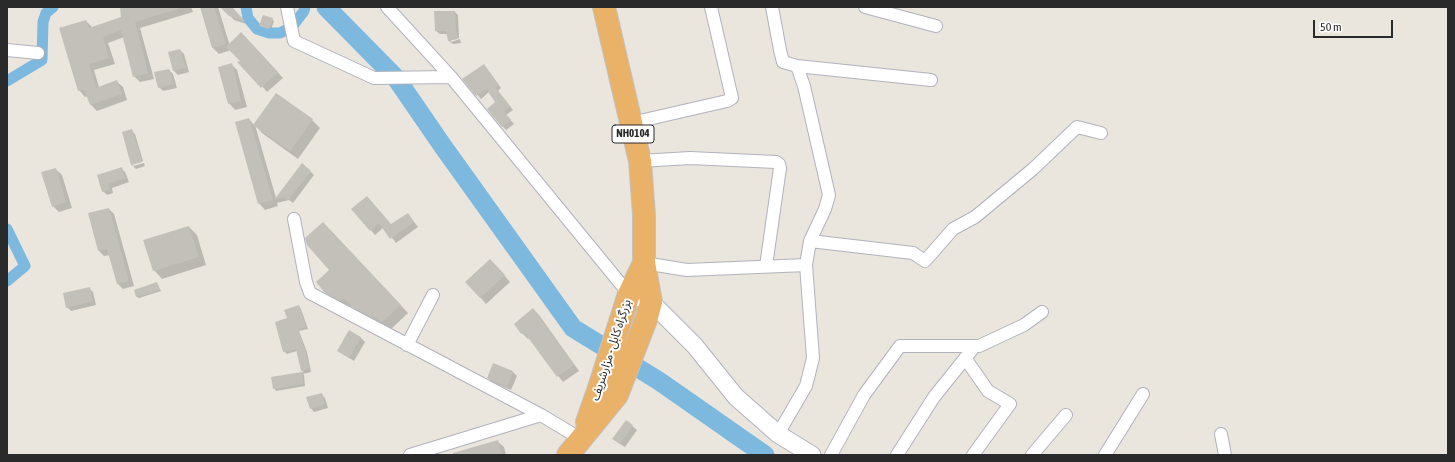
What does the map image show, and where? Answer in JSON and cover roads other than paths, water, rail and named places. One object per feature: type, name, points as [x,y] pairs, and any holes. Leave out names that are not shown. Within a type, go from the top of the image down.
[{"type":"highway","name":"بزرگراه کابل - مزارشریف","points":[[575,447],[608,391],[649,310],[644,263],[644,215],[640,161],[604,7]]},
{"type":"highway","name":"بزرگراه کابل - مزارشریف","points":[[608,391],[620,319],[629,294],[644,263]]},
{"type":"street","points":[[287,7],[294,41],[374,78],[451,77]]},
{"type":"street","points":[[387,7],[451,77],[629,294],[695,346],[736,396],[778,434],[812,455]]},
{"type":"street","points":[[631,123],[727,101],[732,98],[711,7]]},
{"type":"street","points":[[772,7],[783,62],[797,66],[931,80]]},
{"type":"street","points":[[865,7],[936,26]]},
{"type":"street","points":[[7,50],[38,53]]},
{"type":"street","points":[[778,434],[806,386],[813,358],[806,265],[810,242],[825,209],[828,195],[804,86],[797,66]]},
{"type":"street","points":[[810,242],[913,253],[925,261],[953,229],[975,217],[1033,169],[1077,127],[1101,133]]},
{"type":"street","points":[[640,161],[690,158],[776,162],[779,164],[780,168],[766,266]]},
{"type":"street","points":[[294,219],[306,282],[310,293],[541,415],[575,447]]},
{"type":"street","points":[[644,263],[687,270],[806,265]]},
{"type":"street","points":[[407,345],[433,295]]},
{"type":"street","points":[[831,455],[864,394],[900,346],[979,346],[1024,325],[1042,312]]},
{"type":"street","points":[[897,455],[934,397],[975,346]]},
{"type":"street","points":[[965,358],[988,391],[1010,404],[973,455]]},
{"type":"street","points":[[1105,455],[1142,394]]},
{"type":"street","points":[[410,455],[541,415]]},
{"type":"street","points":[[1032,455],[1066,416]]},
{"type":"street","points":[[1221,434],[1225,455]]},
{"type":"waterway","points":[[7,81],[42,60],[43,22],[46,13],[53,7]]},
{"type":"waterway","points":[[246,7],[248,18],[257,29],[269,33],[280,33],[292,27],[304,11],[305,7]]},
{"type":"waterway","points":[[326,7],[396,78],[573,328],[659,381],[765,455]]},
{"type":"waterway","points":[[7,229],[25,266],[7,281]]}]
